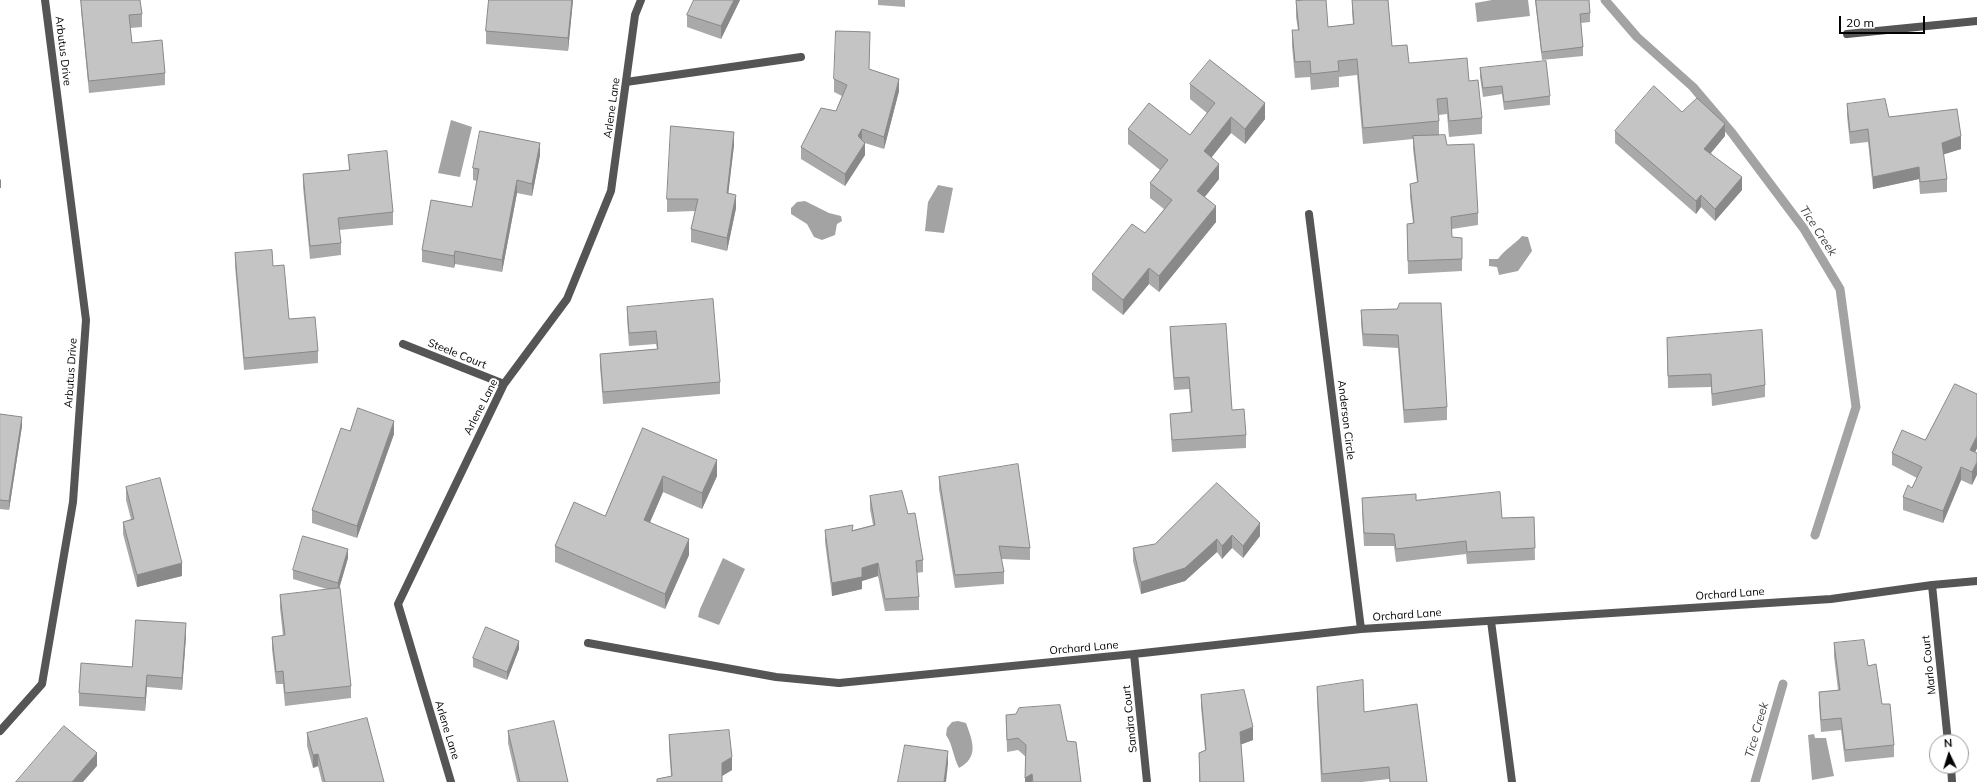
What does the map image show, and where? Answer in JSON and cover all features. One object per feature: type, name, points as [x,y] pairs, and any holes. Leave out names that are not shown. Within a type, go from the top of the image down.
[{"type":"street","name":"Arbutus Drive","points":[[0,731],[42,684],[73,502],[86,320],[45,0]]},
{"type":"street","name":"Arlene Lane","points":[[451,782],[398,604],[504,384],[567,299],[611,191],[636,15],[641,0]]},
{"type":"street","points":[[1847,34],[1977,21]]},
{"type":"street","points":[[626,82],[801,57]]},
{"type":"street","name":"Anderson Circle","points":[[1309,214],[1361,629]]},
{"type":"street","name":"Steele Court","points":[[403,344],[504,384]]},
{"type":"street","name":"Orchard Lane","points":[[588,643],[776,677],[839,684],[1361,629],[1831,599],[1932,585],[1977,581]]},
{"type":"street","name":"Marlo Court","points":[[1932,585],[1947,734]]},
{"type":"street","points":[[1491,621],[1512,782]]},
{"type":"street","name":"Sandra Court","points":[[1134,654],[1147,782]]},
{"type":"shaded area","points":[[1492,0],[1528,0],[1530,16],[1477,22],[1475,3]]},
{"type":"shaded area","points":[[451,120],[472,127],[460,177],[438,173]]},
{"type":"shaded area","points":[[938,185],[953,188],[944,233],[925,231],[928,202]]},
{"type":"shaded area","points":[[805,201],[829,213],[841,216],[842,221],[837,224],[835,235],[822,240],[814,237],[807,224],[791,214],[791,208],[797,202]]},
{"type":"shaded area","points":[[1522,236],[1528,237],[1532,251],[1518,271],[1499,275],[1497,267],[1489,266],[1489,259],[1498,259]]},
{"type":"shaded area","points":[[723,558],[745,569],[719,625],[698,617],[700,609]]},
{"type":"shaded area","points":[[958,721],[966,723],[971,736],[973,748],[970,759],[959,768],[946,735],[947,728],[952,722]]},
{"type":"shaded area","points":[[1814,734],[1815,738],[1826,738],[1834,776],[1812,780],[1808,735]]},
{"type":"building","points":[[81,0],[140,0],[142,14],[129,15],[132,43],[162,40],[165,73],[89,81]]},
{"type":"building","points":[[489,0],[572,0],[568,38],[486,31]]},
{"type":"building","points":[[694,0],[734,0],[721,26],[687,15]]},
{"type":"building","points":[[1326,0],[1328,27],[1354,24],[1352,0],[1388,0],[1392,46],[1407,45],[1409,63],[1467,58],[1469,81],[1478,80],[1482,118],[1449,121],[1447,98],[1437,99],[1439,121],[1363,128],[1357,59],[1338,61],[1339,71],[1311,74],[1310,61],[1295,62],[1292,30],[1299,30],[1296,1]]},
{"type":"building","points":[[1536,0],[1589,0],[1590,13],[1580,14],[1583,47],[1542,52]]},
{"type":"building","points":[[836,31],[870,32],[869,69],[899,79],[884,137],[862,129],[858,136],[865,143],[845,174],[801,147],[821,108],[836,111],[847,85],[834,79]]},
{"type":"building","points":[[1210,60],[1265,103],[1245,129],[1231,117],[1204,151],[1219,164],[1197,191],[1216,206],[1159,276],[1149,268],[1123,300],[1092,274],[1132,224],[1145,233],[1172,200],[1150,183],[1168,160],[1128,129],[1149,103],[1190,135],[1215,103],[1190,84]]},
{"type":"building","points":[[1546,61],[1550,96],[1504,102],[1502,86],[1483,88],[1480,68]]},
{"type":"building","points":[[1654,86],[1682,112],[1697,98],[1725,124],[1704,149],[1742,177],[1715,209],[1701,195],[1696,201],[1615,131]]},
{"type":"building","points":[[1885,99],[1889,117],[1957,109],[1961,136],[1942,143],[1947,179],[1920,182],[1919,167],[1873,177],[1868,129],[1850,132],[1847,104]]},
{"type":"building","points":[[671,126],[734,132],[727,193],[736,195],[727,238],[691,229],[698,199],[667,199]]},
{"type":"building","points":[[480,131],[540,143],[532,184],[517,180],[502,260],[455,251],[454,256],[422,250],[431,200],[472,207],[479,169],[473,168]]},
{"type":"building","points":[[1445,135],[1447,145],[1474,144],[1478,213],[1451,217],[1452,237],[1462,238],[1462,259],[1408,261],[1407,224],[1414,223],[1410,184],[1418,182],[1413,136]]},
{"type":"building","points":[[387,151],[393,212],[338,218],[341,243],[310,246],[303,174],[350,170],[348,155]]},
{"type":"building","points":[[272,250],[273,266],[284,265],[289,319],[315,317],[318,351],[244,358],[235,253]]},
{"type":"building","points":[[713,299],[720,382],[603,392],[600,354],[658,349],[656,331],[629,333],[627,307]]},
{"type":"building","points":[[1400,303],[1441,303],[1447,407],[1404,410],[1398,335],[1363,334],[1361,310],[1397,309]]},
{"type":"building","points":[[1226,324],[1232,410],[1244,409],[1246,435],[1172,440],[1170,414],[1192,412],[1189,377],[1174,378],[1170,327]]},
{"type":"building","points":[[1762,330],[1765,385],[1712,394],[1711,374],[1668,376],[1667,338]]},
{"type":"building","points":[[1955,384],[1977,394],[1977,436],[1970,450],[1977,453],[1977,462],[1972,472],[1961,467],[1943,511],[1903,497],[1908,485],[1912,488],[1922,467],[1892,453],[1902,430],[1925,440]]},
{"type":"building","points":[[358,408],[394,421],[357,526],[312,510],[341,428],[350,431]]},
{"type":"building","points":[[0,414],[22,417],[9,501],[0,500]]},
{"type":"building","points":[[643,428],[717,460],[702,493],[663,476],[644,520],[689,539],[665,594],[555,546],[574,502],[605,516]]},
{"type":"building","points":[[1018,464],[1030,548],[999,546],[1004,572],[955,575],[939,477]]},
{"type":"building","points":[[160,478],[182,563],[137,575],[123,522],[134,519],[126,487]]},
{"type":"building","points":[[1217,483],[1260,523],[1243,546],[1232,535],[1222,546],[1217,539],[1185,568],[1141,582],[1133,548],[1155,544]]},
{"type":"building","points":[[902,491],[908,514],[915,513],[923,560],[916,561],[919,597],[885,599],[878,563],[862,568],[862,577],[832,583],[825,530],[853,525],[852,531],[875,525],[870,496]]},
{"type":"building","points":[[1500,492],[1502,518],[1534,517],[1535,548],[1467,552],[1466,541],[1396,549],[1394,534],[1364,533],[1362,498],[1416,494],[1416,500]]},
{"type":"building","points":[[303,536],[348,549],[338,583],[293,570]]},
{"type":"building","points":[[340,588],[351,686],[285,693],[283,671],[276,672],[272,637],[285,635],[280,595]]},
{"type":"building","points":[[136,620],[186,623],[182,678],[147,675],[145,698],[79,693],[81,663],[132,667]]},
{"type":"building","points":[[486,627],[519,641],[507,672],[473,658]]},
{"type":"building","points":[[1864,640],[1868,666],[1876,664],[1882,704],[1890,704],[1894,745],[1845,750],[1841,718],[1821,720],[1819,692],[1840,690],[1834,643]]},
{"type":"building","points":[[1363,680],[1364,712],[1417,704],[1427,782],[1390,782],[1389,767],[1322,774],[1317,687]]},
{"type":"building","points":[[1244,690],[1253,727],[1240,732],[1244,782],[1200,782],[1199,753],[1206,750],[1201,695]]},
{"type":"building","points":[[1060,705],[1067,741],[1076,742],[1081,782],[1033,782],[1032,774],[1025,778],[1026,745],[1018,738],[1007,740],[1006,715],[1016,714],[1019,708]]},
{"type":"building","points":[[367,718],[384,782],[325,782],[318,754],[313,755],[307,733]]},
{"type":"building","points":[[554,721],[568,782],[520,782],[508,731]]},
{"type":"building","points":[[64,726],[97,753],[72,782],[16,782]]},
{"type":"building","points":[[729,730],[732,757],[722,763],[722,782],[657,782],[657,779],[672,776],[669,735]]},
{"type":"building","points":[[905,745],[948,751],[944,782],[898,782]]},
{"type":"waterway","name":"Tice Creek","points":[[1605,0],[1637,37],[1693,87],[1732,133],[1804,229],[1840,289],[1856,407],[1815,535]]},
{"type":"waterway","name":"Tice Creek","points":[[1755,782],[1783,684]]}]
